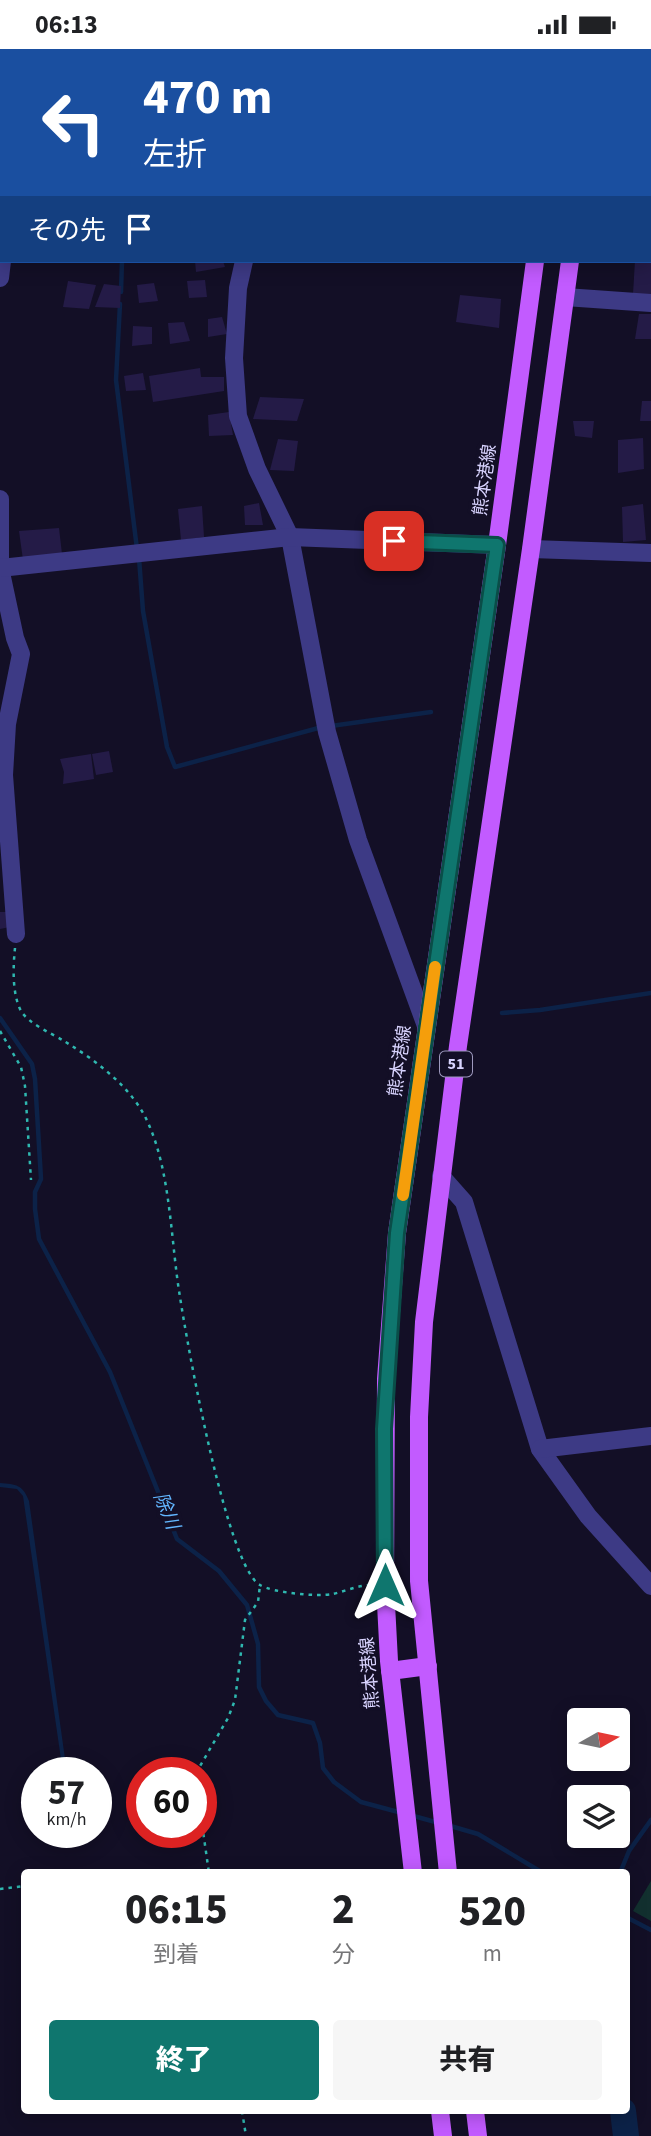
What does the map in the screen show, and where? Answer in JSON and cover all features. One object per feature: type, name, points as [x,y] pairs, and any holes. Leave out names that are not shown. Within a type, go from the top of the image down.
[{"type":"main road","name":"熊本港線","points":[[412,1869],[390,1671],[385,1585],[386,1379],[397,1233],[497,545],[535,263]]},
{"type":"main road","name":"51","points":[[447,1869],[419,1581],[419,1417],[424,1322],[441,1176],[570,263]]},
{"type":"main road","points":[[390,1671],[428,1666]]},
{"type":"main road","points":[[440,2114],[443,2136]]},
{"type":"main road","points":[[475,2114],[478,2136]]},
{"type":"street","points":[[244,263],[238,288],[234,358],[239,416],[257,469],[290,537],[327,732],[358,840],[426,1025]]},
{"type":"street","points":[[565,297],[651,303]]},
{"type":"street","points":[[0,499],[0,568],[21,654],[7,724],[4,775],[16,934]]},
{"type":"street","points":[[0,568],[290,537],[497,545]]},
{"type":"street","points":[[531,549],[651,553]]},
{"type":"street","points":[[441,1176],[464,1202],[540,1449],[587,1516],[651,1586]]},
{"type":"street","points":[[540,1449],[651,1436]]},
{"type":"path","points":[[16,934],[13,964],[16,993],[22,1012],[89,1057],[115,1080],[144,1114],[151,1129],[165,1190],[182,1308],[222,1502],[241,1557],[251,1576],[260,1585],[317,1596],[365,1585],[385,1585]]},
{"type":"path","points":[[0,1031],[21,1067],[25,1086],[31,1180]]},
{"type":"path","points":[[205,1757],[228,1718],[235,1700],[245,1620],[258,1602],[260,1585]]},
{"type":"path","points":[[205,1848],[208,1869]]},
{"type":"path","points":[[0,1889],[21,1887]]},
{"type":"path","points":[[242,2114],[246,2136]]},
{"type":"green space","points":[[651,1881],[651,1921],[633,1911]]},
{"type":"water","points":[[0,1483],[18,1486],[29,1501],[65,1757],[61,1757],[23,1496],[17,1489],[0,1487]]},
{"type":"building","points":[[195,263],[224,263],[225,267],[196,272]]},
{"type":"building","points":[[635,263],[651,263],[651,295],[633,294]]},
{"type":"building","points":[[205,280],[207,297],[189,298],[187,281]]},
{"type":"building","points":[[68,281],[96,285],[89,309],[63,307]]},
{"type":"building","points":[[154,283],[158,301],[139,303],[137,285]]},
{"type":"building","points":[[104,284],[121,286],[120,308],[95,307]]},
{"type":"building","points":[[460,295],[501,299],[499,328],[456,322]]},
{"type":"building","points":[[639,314],[651,314],[651,339],[635,339]]},
{"type":"building","points":[[222,317],[227,334],[208,337],[208,319]]},
{"type":"building","points":[[184,322],[190,341],[170,344],[168,323]]},
{"type":"building","points":[[133,326],[152,327],[152,344],[132,346]]},
{"type":"building","points":[[200,368],[201,377],[224,377],[224,391],[153,402],[149,376]]},
{"type":"building","points":[[143,373],[146,390],[126,391],[124,376]]},
{"type":"building","points":[[260,397],[304,399],[297,421],[253,419]]},
{"type":"building","points":[[642,401],[651,401],[651,421],[640,421]]},
{"type":"building","points":[[229,412],[233,435],[209,436],[208,415]]},
{"type":"building","points":[[573,421],[594,421],[592,438],[575,436]]},
{"type":"building","points":[[643,438],[644,469],[618,473],[618,440]]},
{"type":"building","points":[[278,439],[298,441],[294,471],[270,470]]},
{"type":"building","points":[[259,503],[263,525],[245,525],[244,506]]},
{"type":"building","points":[[643,504],[646,540],[623,542],[622,507]]},
{"type":"building","points":[[202,506],[204,537],[181,540],[178,509]]},
{"type":"building","points":[[59,528],[62,554],[23,560],[19,531]]},
{"type":"building","points":[[109,751],[113,772],[96,775],[92,754]]},
{"type":"building","points":[[91,754],[94,779],[63,784],[64,772],[60,759]]},
{"type":"building","points":[[0,912],[8,912],[10,927],[0,929]]},
{"type":"waterway","points":[[121,292],[122,263]]},
{"type":"waterway","points":[[120,304],[116,380],[137,549]]},
{"type":"waterway","points":[[139,558],[143,611],[167,747],[175,767],[322,727]]},
{"type":"waterway","points":[[331,726],[431,712]]},
{"type":"waterway","points":[[502,1013],[651,993]]},
{"type":"waterway","name":"除川","points":[[0,1018],[32,1064],[35,1079],[41,1179],[35,1192],[39,1239],[110,1372],[177,1539],[219,1571],[247,1605],[258,1644],[259,1687],[266,1701],[278,1715],[313,1723],[320,1743],[323,1768],[334,1782],[361,1802],[402,1813]]},
{"type":"waterway","name":"除川","points":[[410,1815],[439,1823]]},
{"type":"waterway","points":[[622,1869],[629,1851],[651,1820]]},
{"type":"waterway","name":"除川","points":[[447,1825],[478,1834],[536,1869]]},
{"type":"waterway","points":[[630,1919],[651,1930]]},
{"type":"waterway","name":"除川","points":[[623,2114],[626,2136]]},
{"type":"slow traffic","points":[[403,1195],[435,967]]},
{"type":"route","points":[[385,1585],[384,1429],[397,1233],[497,545],[394,541]]}]
